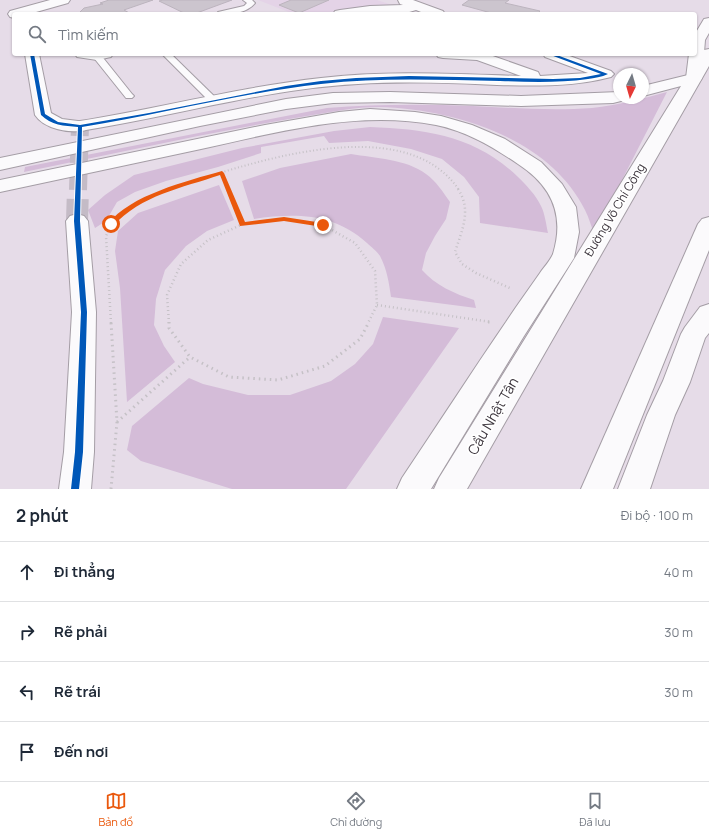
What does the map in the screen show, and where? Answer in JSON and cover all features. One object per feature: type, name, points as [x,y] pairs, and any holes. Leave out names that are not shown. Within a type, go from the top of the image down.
[{"type":"main road","points":[[0,10],[39,0]]},
{"type":"main road","points":[[25,12],[64,0]]},
{"type":"main road","points":[[369,12],[406,9],[408,2],[433,12]]},
{"type":"main road","points":[[436,12],[446,3]]},
{"type":"main road","points":[[0,18],[12,15]]},
{"type":"main road","name":"Đường Võ Chí Công","points":[[697,50],[698,40],[709,22]]},
{"type":"main road","name":"Đường Võ Chí Công","points":[[514,331],[694,78],[709,52]]},
{"type":"main road","points":[[32,56],[43,116],[50,122],[63,125],[80,126],[283,87],[358,79],[550,81],[591,78],[606,74],[556,56]]},
{"type":"main road","points":[[479,56],[550,81]]},
{"type":"main road","name":"Đường Võ Chí Công","points":[[694,78],[696,56]]},
{"type":"main road","points":[[649,89],[694,78]]},
{"type":"main road","points":[[0,164],[286,104],[333,98],[390,97],[521,101],[613,98]]},
{"type":"main road","points":[[0,186],[266,130],[339,117],[370,114],[415,117],[441,121],[466,129],[499,143],[534,166],[555,188],[566,207],[568,232],[563,258],[514,331],[414,489]]},
{"type":"main road","points":[[75,489],[79,452],[84,312],[77,220]]},
{"type":"main road","points":[[597,489],[634,398],[709,224]]},
{"type":"main road","points":[[634,489],[661,415],[676,382],[694,334],[709,314]]},
{"type":"main road","name":"Cầu Nhật Tân","points":[[450,489],[514,331]]},
{"type":"lane","points":[[230,12],[247,8],[251,3],[247,0]]},
{"type":"lane","points":[[102,56],[129,96]]},
{"type":"lane","points":[[168,56],[213,100]]},
{"type":"path","points":[[111,489],[117,422],[106,236],[111,224],[122,212],[138,202],[157,194],[222,173],[286,156],[322,150],[358,147],[404,152],[438,167],[459,188],[465,202],[467,212],[455,252],[462,264],[476,273],[512,289]]},
{"type":"path","points":[[222,173],[243,224]]},
{"type":"path","points":[[284,219],[323,225],[355,243],[374,271],[377,305],[360,338],[325,366],[278,380],[229,377],[190,357],[169,328],[167,295],[182,264],[208,240],[243,224],[284,219]]},
{"type":"path","points":[[377,305],[514,331]]},
{"type":"path","points":[[117,422],[190,357]]},
{"type":"shaded area","points":[[258,0],[377,0],[395,6],[331,12],[289,12]]},
{"type":"shaded area","points":[[667,92],[603,217],[595,237],[585,210],[569,185],[548,164],[524,146],[497,132],[468,121],[408,109],[370,107],[334,111],[198,136],[24,172],[25,167],[327,108],[418,105],[577,109],[615,104],[649,104],[649,96]]},
{"type":"shaded area","points":[[370,127],[411,130],[449,137],[485,152],[502,163],[534,194],[542,209],[548,233],[480,223],[479,197],[464,177],[442,159],[411,149],[368,141],[329,143],[324,136],[261,147],[261,153],[218,167],[166,181],[135,192],[117,202],[106,221],[95,228],[88,210],[105,195],[134,175],[242,148],[334,131]]},
{"type":"shaded area","points":[[351,154],[390,160],[409,165],[426,174],[439,187],[450,202],[446,219],[426,253],[422,270],[433,280],[446,288],[474,300],[476,308],[391,297],[386,271],[379,254],[354,233],[341,226],[328,221],[299,216],[254,219],[242,181],[280,168]]},
{"type":"shaded area","points":[[219,185],[234,220],[207,231],[186,246],[165,270],[156,299],[154,325],[164,346],[175,362],[127,402],[120,288],[115,251],[118,231],[138,213]]},
{"type":"shaded area","points":[[383,317],[459,328],[346,489],[232,489],[141,461],[127,450],[132,426],[189,378],[203,384],[248,395],[290,395],[331,381],[355,364],[373,344]]},
{"type":"building","points":[[109,0],[153,0],[124,10],[128,12],[80,12],[84,8],[103,4],[100,3]]},
{"type":"building","points":[[232,0],[199,12],[182,12],[159,1]]},
{"type":"building","points":[[291,0],[329,0],[301,12],[296,12],[279,5]]},
{"type":"building","points":[[469,0],[509,0],[505,3],[540,11],[488,12],[462,5]]},
{"type":"tunnel","points":[[78,190],[80,126]]},
{"type":"tunnel","points":[[77,221],[78,189]]},
{"type":"cycle path","points":[[32,56],[43,115],[56,123],[80,126],[115,121],[286,87],[321,82],[374,78],[553,81],[580,79],[606,74],[556,56]]},
{"type":"cycle path","points":[[75,489],[79,452],[84,312],[77,221],[80,126]]},
{"type":"route","points":[[111,224],[122,212],[138,202],[157,194],[222,173],[243,224],[284,219],[323,225]]}]
